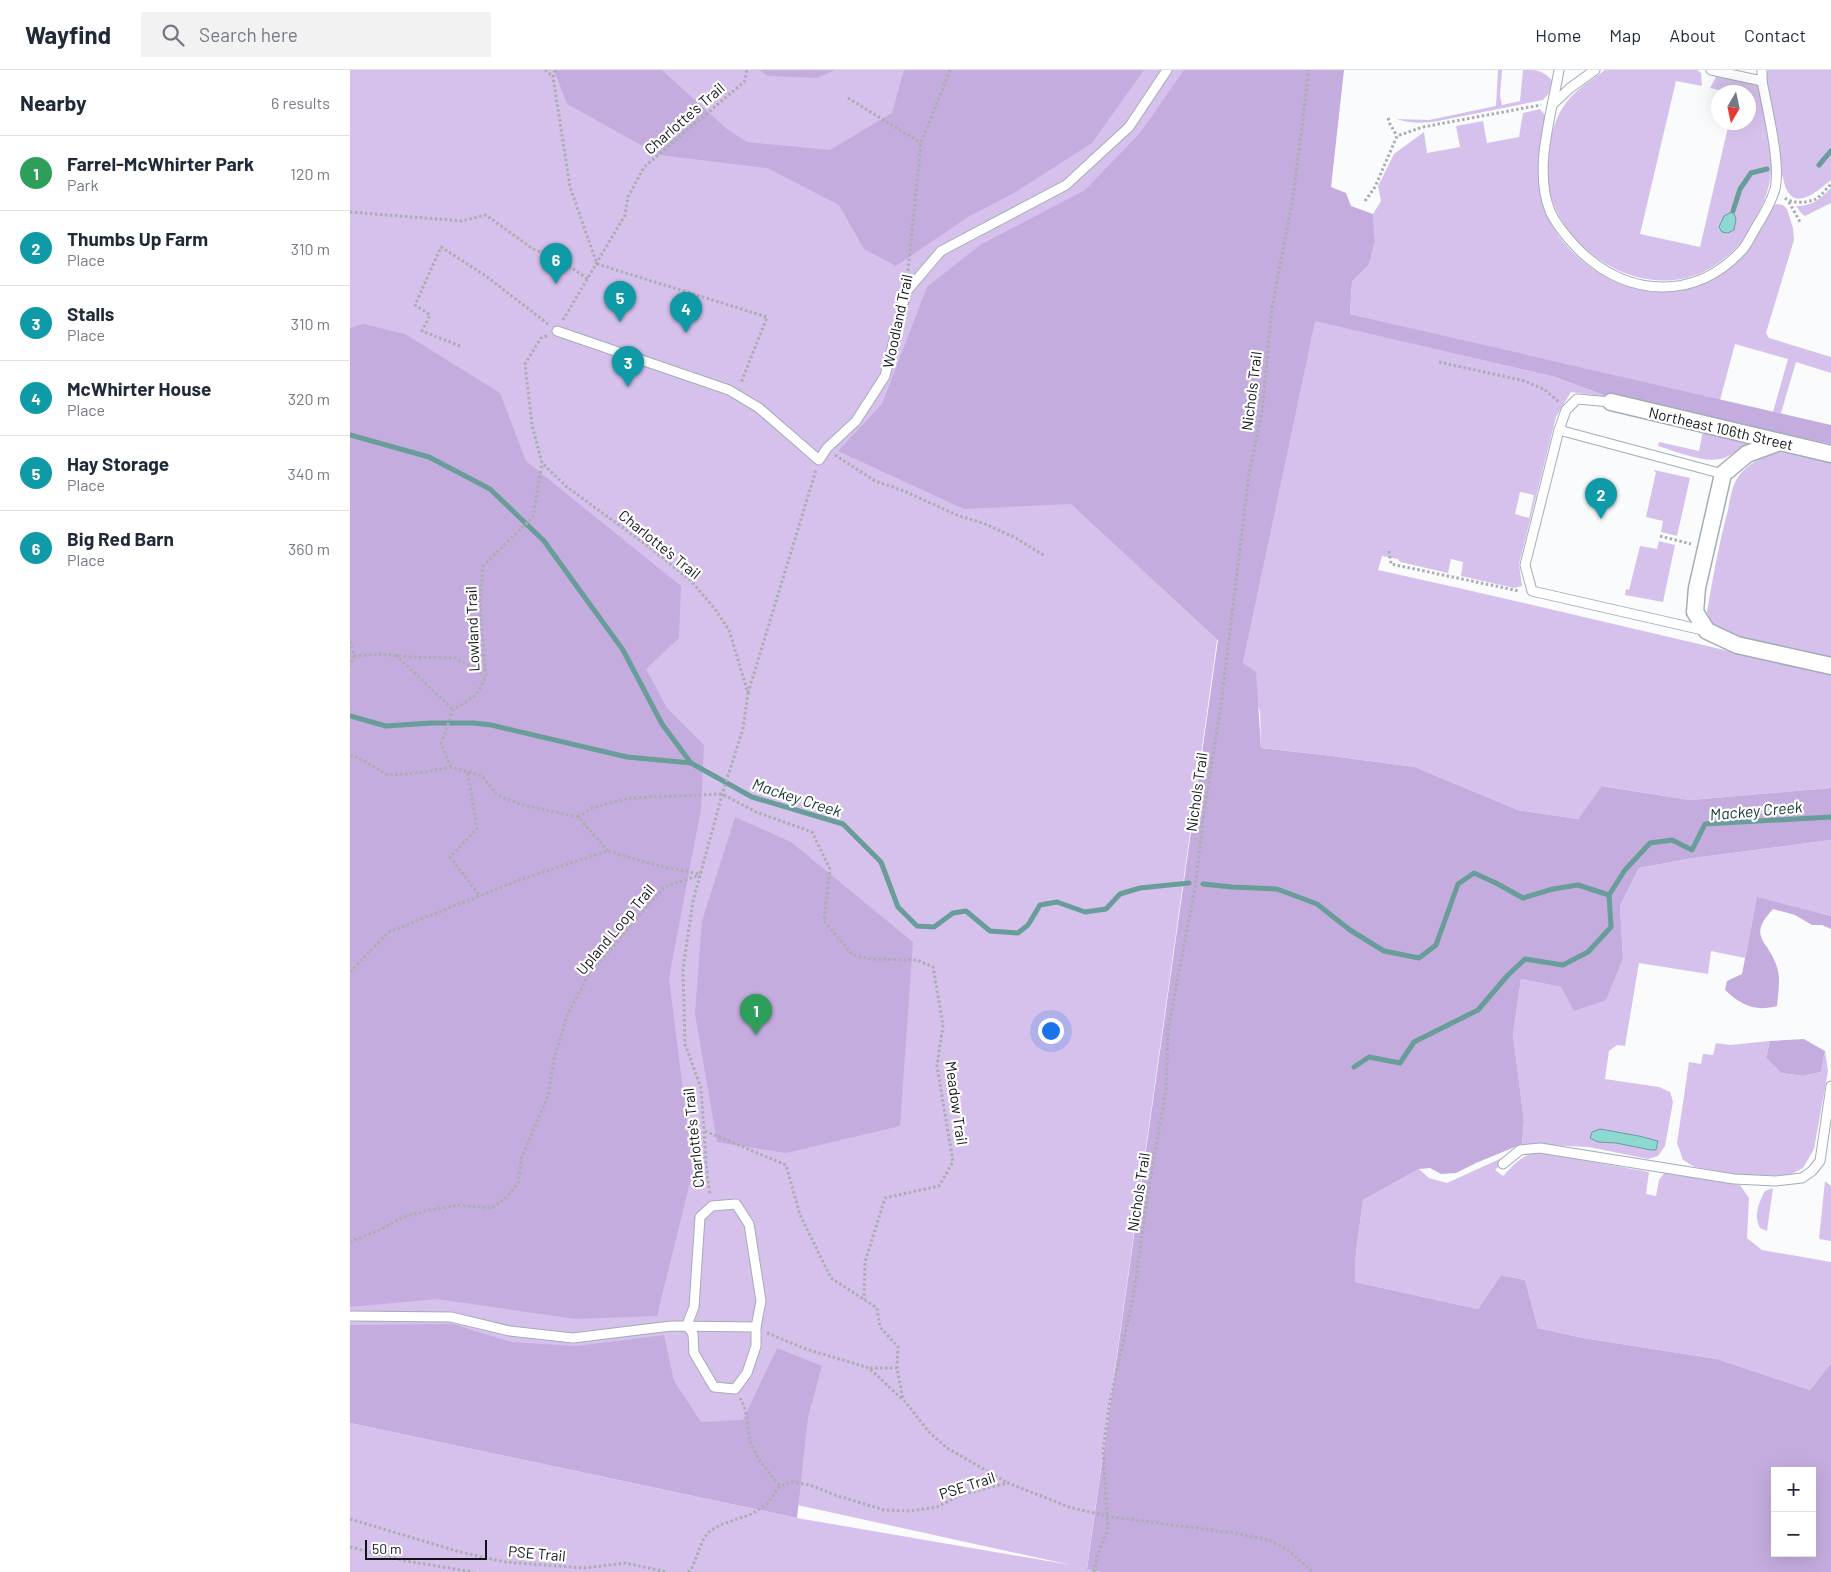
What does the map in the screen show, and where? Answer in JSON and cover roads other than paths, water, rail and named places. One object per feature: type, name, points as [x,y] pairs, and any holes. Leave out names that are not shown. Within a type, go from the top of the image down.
[{"type":"street","name":"Northeast 106th Street","points":[[1611,402],[1831,454]]},
{"type":"street","points":[[1780,442],[1747,454],[1723,474],[1697,588],[1695,612],[1707,631],[1737,645],[1831,666]]},
{"type":"lane","name":"Woodland Trail","points":[[557,331],[729,390],[759,408],[819,460],[827,448],[856,421],[885,376],[906,292],[941,251],[1066,185],[1129,127],[1167,70]]},
{"type":"lane","points":[[1559,70],[1546,141],[1543,179],[1550,212],[1568,240],[1595,264],[1626,280],[1651,287],[1690,284],[1717,271],[1743,248],[1761,219],[1775,189],[1776,164],[1762,70]]},
{"type":"lane","points":[[1554,103],[1570,88],[1595,70]]},
{"type":"lane","points":[[1711,70],[1762,80]]},
{"type":"lane","points":[[1611,402],[1577,399],[1566,410],[1525,565],[1532,591],[1707,631]]},
{"type":"lane","points":[[1560,430],[1723,474]]},
{"type":"lane","points":[[1503,1164],[1520,1150],[1540,1148],[1734,1179],[1776,1181],[1802,1178],[1812,1171],[1820,1161],[1831,1086]]},
{"type":"lane","points":[[736,1204],[749,1224],[761,1301],[756,1327],[756,1346],[747,1373],[734,1389],[714,1387],[694,1352],[693,1334],[686,1325],[694,1307],[700,1217],[712,1206],[736,1204]]},
{"type":"lane","points":[[350,1316],[451,1316],[510,1331],[573,1338],[686,1325],[756,1327]]},
{"type":"water","points":[[1733,211],[1736,219],[1734,230],[1728,233],[1722,232],[1719,227],[1724,216]]},
{"type":"water","points":[[1600,1129],[1658,1141],[1656,1150],[1598,1142],[1590,1138],[1592,1132]]},
{"type":"waterway","points":[[1819,165],[1831,151]]},
{"type":"waterway","points":[[1733,211],[1740,189],[1751,173],[1767,169]]},
{"type":"waterway","points":[[350,435],[429,457],[490,489],[544,541],[623,650],[662,724],[691,763]]},
{"type":"waterway","name":"Mackey Creek","points":[[350,716],[386,726],[431,723],[491,725],[627,757],[691,763],[752,797],[843,824],[881,862],[898,907],[917,926],[934,927],[953,913],[966,911],[990,931],[1018,933],[1028,925],[1040,905],[1057,902],[1085,912],[1106,909],[1120,894],[1140,888],[1189,883]]},
{"type":"waterway","name":"Mackey Creek","points":[[1203,884],[1277,889],[1317,904],[1350,930],[1384,951],[1419,958],[1436,945],[1458,884],[1474,873],[1523,898],[1553,889],[1578,885],[1609,895],[1625,870],[1650,843],[1672,840],[1692,850],[1705,824],[1831,817]]},
{"type":"waterway","points":[[1354,1067],[1369,1057],[1400,1063],[1414,1042],[1478,1010],[1508,975],[1525,959],[1563,965],[1588,952],[1611,927],[1609,895]]},
{"type":"place","name":"Big Red Barn","points":[[556,284]]},
{"type":"place","name":"Hay Storage","points":[[620,322]]},
{"type":"place","name":"McWhirter House","points":[[686,333]]},
{"type":"place","name":"Stalls","points":[[628,387]]},
{"type":"place","name":"Thumbs Up Farm","points":[[1601,519]]},
{"type":"place","name":"Farrel-McWhirter Park","points":[[756,1035]]}]
